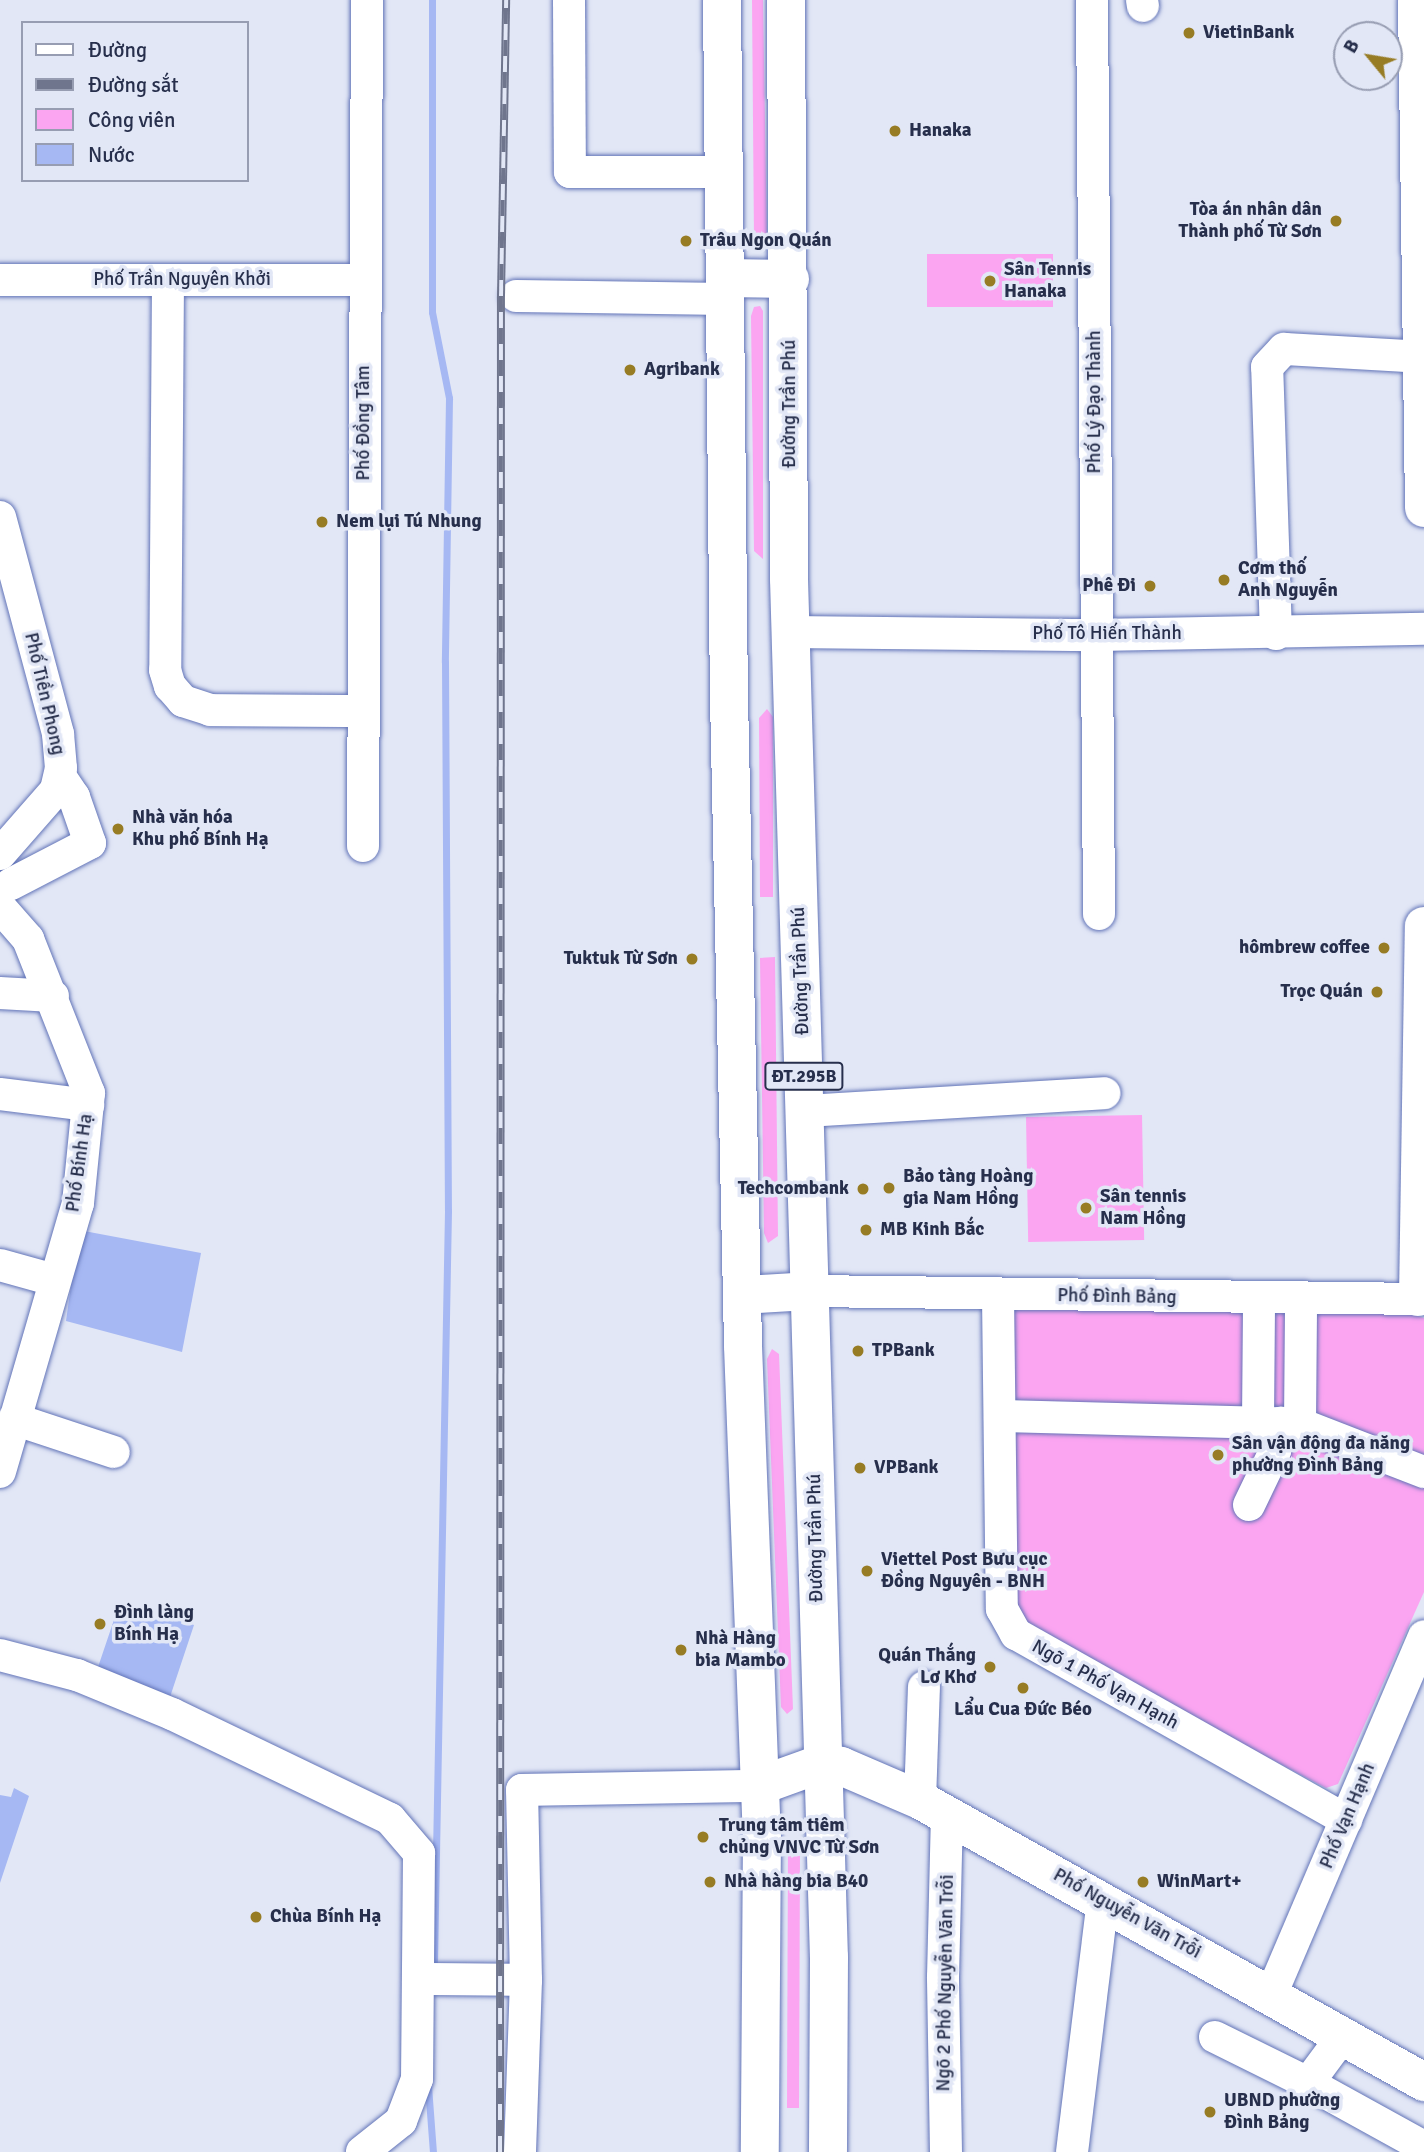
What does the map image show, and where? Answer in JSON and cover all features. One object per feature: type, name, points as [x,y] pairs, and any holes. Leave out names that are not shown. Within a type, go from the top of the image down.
[{"type":"main road","name":"ĐT.295B","points":[[722,0],[728,289],[729,634],[743,1295],[759,1786],[760,2152]]},
{"type":"main road","name":"Đường Trần Phú","points":[[786,0],[790,279],[790,632],[829,1957],[828,2152]]},
{"type":"main road","points":[[1417,0],[1424,508]]},
{"type":"main road","points":[[728,289],[790,279]]},
{"type":"main road","points":[[729,634],[790,632]]},
{"type":"main road","points":[[1421,1298],[1424,926]]},
{"type":"main road","points":[[743,1295],[810,1292]]},
{"type":"main road","points":[[759,1786],[823,1763]]},
{"type":"main road","name":"Phố Nguyễn Văn Trỗi","points":[[823,1763],[841,1766],[934,1807],[1424,2082]]},
{"type":"street","name":"Phố Đồng Tâm","points":[[363,846],[367,0]]},
{"type":"street","points":[[569,0],[570,172],[726,172]]},
{"type":"street","name":"Phố Lý Đạo Thành","points":[[1092,0],[1100,914]]},
{"type":"street","points":[[168,279],[165,670],[170,686],[183,701],[210,710],[364,710]]},
{"type":"street","name":"Phố Trần Nguyên Khởi","points":[[0,280],[365,280]]},
{"type":"street","points":[[516,296],[728,289]]},
{"type":"street","points":[[1276,634],[1267,367],[1284,349],[1422,357]]},
{"type":"street","name":"Phố Tiền Phong","points":[[0,516],[58,734],[60,776],[57,790],[0,854]]},
{"type":"street","name":"Phố Tô Hiến Thành","points":[[790,632],[1097,635],[1276,634],[1424,629]]},
{"type":"street","points":[[5,896],[90,843],[74,797],[60,776]]},
{"type":"street","name":"Phố Bính Hạ","points":[[0,1472],[14,1419],[10,1385],[54,1280],[78,1203],[89,1093],[53,996],[28,939],[5,896]]},
{"type":"street","points":[[0,993],[53,996]]},
{"type":"street","points":[[805,1111],[1104,1093]]},
{"type":"street","points":[[0,1094],[88,1105]]},
{"type":"street","points":[[0,1265],[54,1280]]},
{"type":"street","name":"Phố Đình Bảng","points":[[810,1292],[1301,1300],[1421,1298]]},
{"type":"street","name":"Ngõ 1 Phố Vạn Hạnh","points":[[998,1296],[1002,1609],[1016,1634],[1346,1821]]},
{"type":"street","points":[[1259,1299],[1279,1423]]},
{"type":"street","points":[[1249,1505],[1275,1451],[1301,1300]]},
{"type":"street","points":[[1000,1416],[1279,1423],[1424,1472]]},
{"type":"street","points":[[14,1419],[114,1452]]},
{"type":"street","name":"Phố Vạn Hạnh","points":[[1271,1995],[1424,1636]]},
{"type":"street","points":[[0,1655],[77,1675],[172,1714],[390,1819],[419,1853],[417,2079],[401,2121],[362,2152]]},
{"type":"street","name":"Ngõ 2 Phố Nguyễn Văn Trỗi","points":[[924,1687],[934,1807],[943,1977],[946,2152]]},
{"type":"street","points":[[520,2152],[526,1980],[522,1790],[759,1786]]},
{"type":"street","points":[[1072,2152],[1104,1901]]},
{"type":"street","points":[[418,1979],[526,1980]]},
{"type":"street","points":[[1216,2037],[1308,2083],[1424,2147]]},
{"type":"street","points":[[1308,2083],[1342,2038]]},
{"type":"green space","points":[[752,0],[763,0],[767,242],[760,247],[754,240]]},
{"type":"green space","name":"Sân Tennis Hanaka","points":[[927,254],[1053,254],[1053,307],[927,307]]},
{"type":"green space","points":[[760,306],[763,311],[763,559],[754,551],[751,316],[754,307]]},
{"type":"green space","points":[[767,709],[773,717],[773,897],[760,897],[759,718]]},
{"type":"green space","points":[[775,957],[778,1236],[768,1243],[764,1233],[760,958]]},
{"type":"green space","points":[[1142,1115],[1144,1240],[1028,1242],[1026,1117]]},
{"type":"green space","name":"Sân vận động đa năng phường Đình Bảng","points":[[1006,1303],[1411,1314],[1424,1318],[1424,1592],[1338,1784],[1326,1788],[1035,1635],[1024,1621],[1016,1602]]},
{"type":"green space","points":[[772,1349],[779,1354],[793,1709],[787,1714],[781,1707],[767,1359]]},
{"type":"green space","points":[[788,1838],[796,1838],[800,1845],[799,2108],[787,2108]]},
{"type":"water","points":[[84,1231],[201,1253],[182,1352],[66,1321],[76,1250]]},
{"type":"water","points":[[119,1605],[132,1610],[140,1605],[194,1625],[169,1700],[97,1670]]},
{"type":"water","points":[[14,1788],[29,1796],[0,1883],[0,1795],[11,1797]]},
{"type":"waterway","points":[[432,0],[432,312],[449,398],[445,662],[448,1211],[434,1961]]},
{"type":"waterway","points":[[428,2086],[433,2152]]},
{"type":"railway","points":[[500,2152],[501,296],[506,0]]},
{"type":"place","name":"VietinBank","points":[[1189,33]]},
{"type":"place","name":"Hanaka","points":[[895,131]]},
{"type":"place","name":"Tòa án nhân dân Thành phố Từ Sơn","points":[[1336,221]]},
{"type":"place","name":"Trâu Ngon Quán","points":[[686,241]]},
{"type":"place","name":"Sân Tennis Hanaka","points":[[990,281]]},
{"type":"place","name":"Agribank","points":[[630,370]]},
{"type":"place","name":"Nem lụi Tú Nhung","points":[[322,522]]},
{"type":"place","name":"Cơm thố Anh Nguyễn","points":[[1224,580]]},
{"type":"place","name":"Phê Đi","points":[[1150,586]]},
{"type":"place","name":"Nhà văn hóa Khu phố Bính Hạ","points":[[118,829]]},
{"type":"place","name":"hômbrew coffee","points":[[1384,948]]},
{"type":"place","name":"Tuktuk Từ Sơn","points":[[692,959]]},
{"type":"place","name":"Trọc Quán","points":[[1377,992]]},
{"type":"place","name":"Bảo tàng Hoàng gia Nam Hồng","points":[[889,1188]]},
{"type":"place","name":"Techcombank","points":[[863,1189]]},
{"type":"place","name":"Sân tennis Nam Hồng","points":[[1086,1208]]},
{"type":"place","name":"MB Kinh Bắc","points":[[866,1230]]},
{"type":"place","name":"TPBank","points":[[858,1351]]},
{"type":"place","name":"Sân vận động đa năng phường Đình Bảng","points":[[1218,1455]]},
{"type":"place","name":"VPBank","points":[[860,1468]]},
{"type":"place","name":"Viettel Post Bưu cục Đồng Nguyên - BNH","points":[[867,1571]]},
{"type":"place","name":"Đình làng Bính Hạ","points":[[100,1624]]},
{"type":"place","name":"Nhà Hàng bia Mambo","points":[[681,1650]]},
{"type":"place","name":"Quán Thắng Lơ Khơ","points":[[990,1667]]},
{"type":"place","name":"Lẩu Cua Đức Béo","points":[[1023,1688]]},
{"type":"place","name":"Trung tâm tiêm chủng VNVC Từ Sơn","points":[[703,1837]]},
{"type":"place","name":"Nhà hàng bia B40","points":[[710,1882]]},
{"type":"place","name":"WinMart+","points":[[1143,1882]]},
{"type":"place","name":"Chùa Bính Hạ","points":[[256,1917]]},
{"type":"place","name":"UBND phường Đình Bảng","points":[[1210,2112]]}]
